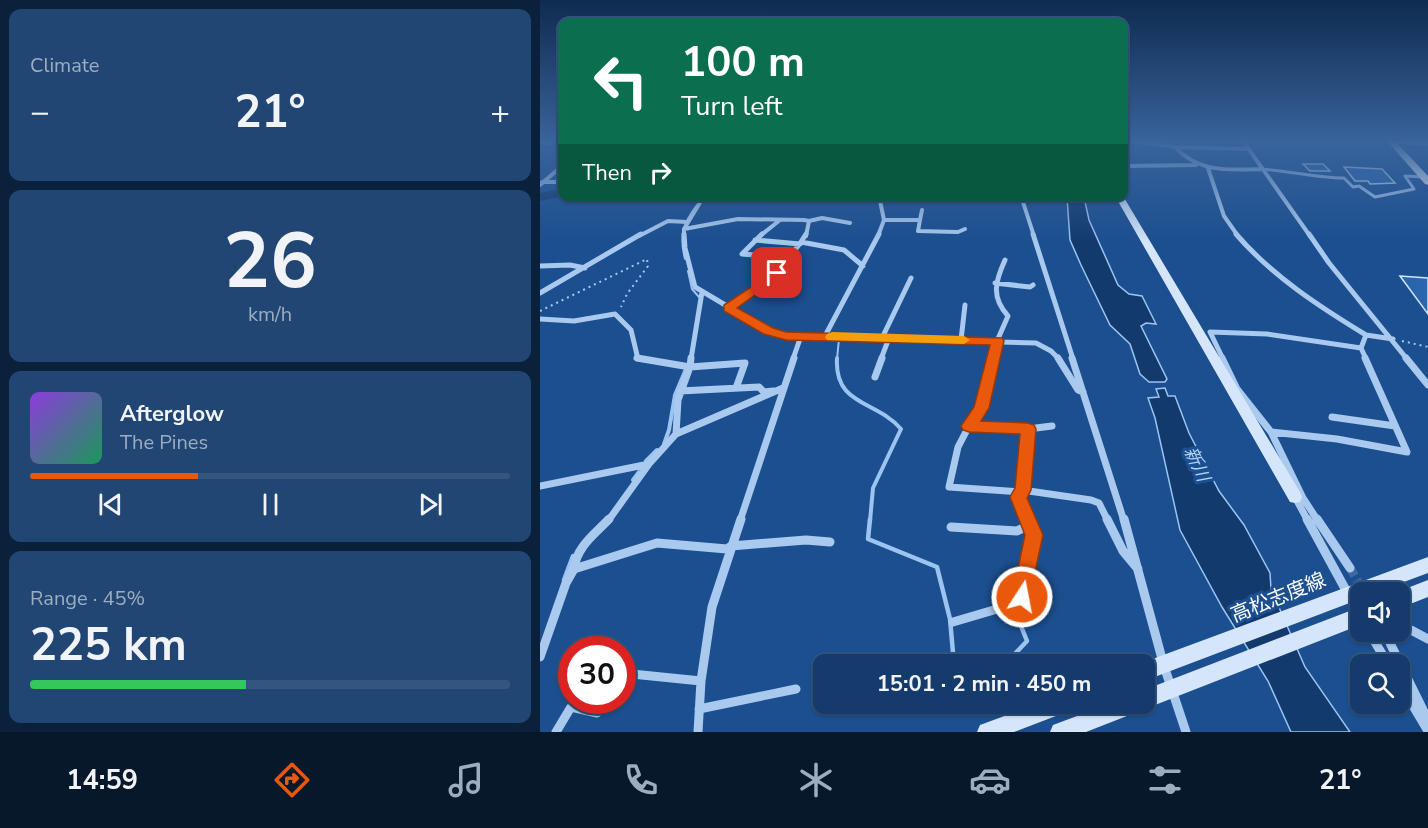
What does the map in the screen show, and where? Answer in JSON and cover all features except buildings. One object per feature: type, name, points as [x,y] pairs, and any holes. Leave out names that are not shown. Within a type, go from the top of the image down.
[{"type":"street","points":[[1211,175],[1223,214],[1230,227],[1251,249],[1317,303],[1366,335],[1393,339]]},
{"type":"street","points":[[1266,175],[1329,263],[1393,339],[1428,385]]},
{"type":"street","points":[[541,183],[558,182]]},
{"type":"street","points":[[701,201],[684,229],[685,248],[695,287],[769,331],[786,336],[997,341],[1047,346],[1056,352],[1078,390],[1083,392]]},
{"type":"street","points":[[825,336],[864,266],[884,220],[880,201]]},
{"type":"street","points":[[1023,201],[1140,572],[1180,686],[1186,732]]},
{"type":"street","points":[[1122,201],[1299,497],[1350,568]]},
{"type":"street","points":[[922,210],[918,231],[958,232],[965,229]]},
{"type":"street","points":[[684,229],[738,219],[808,221],[822,218],[844,222],[849,220]]},
{"type":"street","points":[[780,220],[742,254],[789,258]]},
{"type":"street","points":[[884,220],[920,220]]},
{"type":"street","points":[[540,294],[657,225],[668,221],[687,222]]},
{"type":"street","points":[[728,308],[777,273],[806,235],[808,221]]},
{"type":"street","points":[[755,240],[800,243],[844,250],[864,266]]},
{"type":"street","points":[[1005,260],[995,283],[995,300],[1008,316],[997,341],[981,408],[961,435],[948,487],[1022,491],[1099,503],[1123,551],[1140,572]]},
{"type":"street","points":[[540,266],[570,265],[585,268]]},
{"type":"street","points":[[875,377],[886,338],[912,278]]},
{"type":"street","points":[[995,283],[1030,287],[1034,285]]},
{"type":"street","points":[[676,434],[674,411],[690,367],[702,292]]},
{"type":"street","points":[[960,340],[965,305]]},
{"type":"street","points":[[540,319],[574,321],[615,314],[631,330],[637,359],[690,367],[745,363],[736,388]]},
{"type":"street","points":[[1350,601],[1299,497],[1271,432],[1237,389],[1210,332],[1267,334],[1361,348]]},
{"type":"street","points":[[1271,432],[1337,439],[1407,452],[1361,348],[1366,335]]},
{"type":"street","points":[[698,732],[701,681],[712,607],[780,390],[801,336]]},
{"type":"street","points":[[680,391],[759,387],[764,392],[780,390]]},
{"type":"street","points":[[540,657],[566,584],[574,569],[573,562],[585,544],[615,514],[649,464],[676,434],[780,390]]},
{"type":"street","points":[[1332,417],[1395,426]]},
{"type":"street","points":[[969,426],[1028,429],[1052,426]]},
{"type":"street","points":[[1022,622],[1022,602],[1034,535],[1019,497],[1022,491],[1028,429]]},
{"type":"street","points":[[540,486],[649,464]]},
{"type":"street","points":[[951,527],[1017,531],[1029,525]]},
{"type":"street","points":[[574,569],[657,543],[727,549],[731,546],[806,540],[830,542]]},
{"type":"street","name":"高松志度線","points":[[1155,668],[1428,565]]},
{"type":"street","points":[[1410,596],[1428,588]]},
{"type":"street","points":[[952,622],[1022,602]]},
{"type":"street","points":[[1155,696],[1350,620]]},
{"type":"street","points":[[1410,630],[1428,639]]},
{"type":"street","points":[[1390,642],[1428,720]]},
{"type":"street","points":[[636,674],[701,681]]},
{"type":"street","points":[[699,710],[796,689]]},
{"type":"street","points":[[1410,701],[1428,731]]},
{"type":"street","points":[[556,732],[567,714]]},
{"type":"street","points":[[987,732],[1035,714]]},
{"type":"street","points":[[1060,732],[1108,714]]},
{"type":"lane","points":[[1311,175],[1322,178],[1344,178],[1353,187],[1359,186],[1375,197],[1414,189],[1405,176],[1427,177]]},
{"type":"path","points":[[540,312],[647,258],[648,266],[615,314]]},
{"type":"path","points":[[1393,339],[1428,347]]},
{"type":"water","points":[[1067,201],[1085,201],[1089,220],[1118,285],[1129,294],[1142,296],[1156,324],[1146,323],[1141,326],[1167,379],[1165,382],[1149,382],[1140,374],[1130,344],[1110,325],[1070,240]]},
{"type":"water","name":"新川","points":[[1165,388],[1168,396],[1175,396],[1189,433],[1219,491],[1244,525],[1270,573],[1271,589],[1305,667],[1350,732],[1291,732],[1268,681],[1222,607],[1180,530],[1155,418],[1148,398],[1159,397],[1156,389]]},
{"type":"waterway","points":[[540,197],[558,194]]},
{"type":"waterway","points":[[685,259],[682,237],[688,218],[697,205]]},
{"type":"waterway","points":[[688,271],[692,289],[699,297]]},
{"type":"waterway","points":[[837,359],[839,339]]},
{"type":"waterway","points":[[837,359],[838,374],[849,394],[880,412],[901,429],[873,488],[870,521]]},
{"type":"waterway","points":[[664,444],[669,430],[675,395],[686,369]]},
{"type":"waterway","points":[[646,461],[657,450]]},
{"type":"waterway","points":[[633,480],[639,472]]},
{"type":"waterway","points":[[870,519],[868,539],[937,567],[950,619],[953,654]]},
{"type":"waterway","points":[[564,580],[573,556]]},
{"type":"waterway","points":[[1015,654],[1027,641],[1021,626]]},
{"type":"tunnel","points":[[1350,568],[1358,582]]},
{"type":"slow traffic","points":[[832,337],[964,340]]},
{"type":"route","points":[[777,273],[728,308],[769,331],[786,336],[997,341],[981,408],[969,426],[1028,429],[1023,490],[1019,497],[1026,520],[1034,535],[1022,597]]}]
